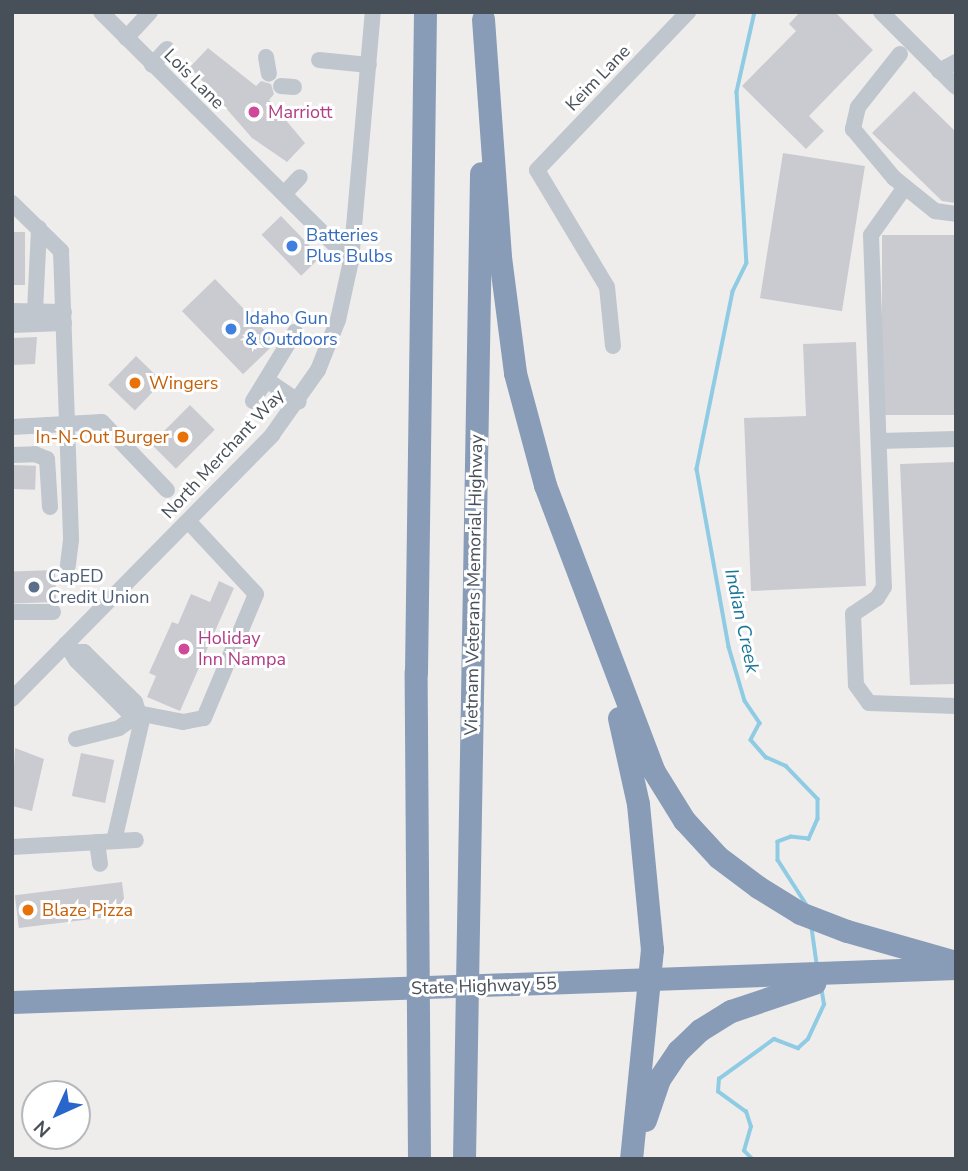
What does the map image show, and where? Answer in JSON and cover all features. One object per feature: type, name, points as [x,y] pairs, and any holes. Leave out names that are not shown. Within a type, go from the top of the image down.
[{"type":"highway","points":[[419,1159],[416,672],[425,12]]},
{"type":"highway","points":[[483,16],[505,295],[515,373],[545,485],[619,718],[638,804],[652,949],[646,981],[632,1159]]},
{"type":"highway","name":"Vietnam Veterans Memorial Highway","points":[[464,1159],[483,16]]},
{"type":"highway","points":[[545,485],[653,770],[684,820],[718,857],[800,913],[956,962]]},
{"type":"highway","name":"State Highway 55","points":[[12,1002],[956,968]]},
{"type":"highway","points":[[638,1159],[648,1108],[678,1051],[731,1011],[841,974]]},
{"type":"street","name":"Lois Lane","points":[[101,12],[351,261]]},
{"type":"street","points":[[126,38],[150,12]]},
{"type":"street","name":"North Merchant Way","points":[[12,699],[70,648],[299,402],[338,320],[351,261],[373,12]]},
{"type":"street","name":"Keim Lane","points":[[613,346],[607,287],[537,170],[688,12]]},
{"type":"street","points":[[881,12],[956,88]]},
{"type":"street","points":[[152,65],[167,49]]},
{"type":"street","points":[[900,54],[858,107],[853,129],[905,187],[935,211],[956,214]]},
{"type":"street","points":[[266,57],[269,74]]},
{"type":"street","points":[[318,60],[369,65]]},
{"type":"street","points":[[939,71],[956,62]]},
{"type":"street","points":[[284,194],[300,177]]},
{"type":"street","points":[[905,187],[871,235],[884,587],[877,598],[853,614],[856,685],[869,703],[956,706]]},
{"type":"street","points":[[12,202],[61,251],[68,425],[68,566]]},
{"type":"street","points":[[35,311],[39,228]]},
{"type":"street","points":[[12,311],[35,311],[64,317]]},
{"type":"street","points":[[12,325],[64,317]]},
{"type":"street","points":[[253,401],[268,381],[295,332]]},
{"type":"street","points":[[268,381],[299,402]]},
{"type":"street","points":[[12,427],[102,422],[167,490]]},
{"type":"street","points":[[879,441],[956,439]]},
{"type":"street","points":[[12,455],[35,454],[47,459],[50,507]]},
{"type":"street","points":[[70,648],[76,660],[127,711],[183,722],[204,718],[256,598],[253,589],[189,522]]},
{"type":"street","points":[[12,612],[53,612]]},
{"type":"street","points":[[76,740],[120,728],[141,714]]},
{"type":"street","points":[[100,864],[141,714]]},
{"type":"street","points":[[12,847],[136,840]]},
{"type":"building","points":[[800,12],[835,12],[873,50],[809,116],[824,131],[806,149],[742,86],[796,31],[789,24]]},
{"type":"building","name":"Marriott","points":[[208,48],[256,86],[261,81],[271,84],[274,94],[269,100],[305,143],[287,162],[252,138],[190,67]]},
{"type":"building","points":[[914,91],[956,132],[955,203],[942,201],[872,133]]},
{"type":"building","points":[[783,153],[865,166],[842,311],[760,298]]},
{"type":"building","name":"Batteries Plus Bulbs","points":[[281,216],[321,257],[301,276],[262,235]]},
{"type":"building","points":[[12,232],[25,232],[25,285],[12,285]]},
{"type":"building","points":[[882,235],[956,235],[956,415],[882,415]]},
{"type":"building","name":"Idaho Gun & Outdoors","points":[[215,279],[276,342],[243,374],[182,311]]},
{"type":"building","points":[[37,337],[35,364],[12,365],[12,338]]},
{"type":"building","points":[[856,342],[866,586],[751,591],[744,418],[806,416],[803,344]]},
{"type":"building","name":"Wingers","points":[[136,356],[163,382],[135,410],[108,385]]},
{"type":"building","name":"In-N-Out Burger","points":[[190,405],[215,430],[176,469],[151,444]]},
{"type":"building","points":[[956,462],[956,684],[910,685],[900,464]]},
{"type":"building","points":[[12,465],[36,466],[35,490],[12,489]]},
{"type":"building","name":"CapED Credit Union","points":[[55,570],[56,602],[13,603],[12,572]]},
{"type":"building","name":"Holiday Inn Nampa","points":[[219,581],[234,588],[180,711],[147,697],[156,676],[149,673],[172,622],[178,624],[191,594],[210,602]]},
{"type":"building","points":[[15,748],[44,759],[32,811],[12,806]]},
{"type":"building","points":[[81,753],[114,760],[105,803],[72,796]]},
{"type":"building","points":[[122,882],[126,915],[19,928],[15,895]]},
{"type":"waterway","name":"Indian Creek","points":[[755,12],[737,92],[747,263],[733,292],[697,469],[729,647],[745,701],[760,723],[751,740],[766,757],[786,766],[818,799],[818,819],[809,839],[791,837],[778,842],[778,860],[808,907]]},
{"type":"waterway","name":"Indian Creek","points":[[812,928],[817,965]]},
{"type":"waterway","name":"Indian Creek","points":[[752,1159],[744,1151],[751,1127],[746,1112],[718,1092],[719,1079],[774,1039],[798,1048],[808,1039],[824,1005],[821,987]]},
{"type":"place","name":"Marriott","points":[[254,112]]},
{"type":"place","name":"Batteries Plus Bulbs","points":[[292,246]]},
{"type":"place","name":"Idaho Gun & Outdoors","points":[[231,329]]},
{"type":"place","name":"Wingers","points":[[135,383]]},
{"type":"place","name":"In-N-Out Burger","points":[[183,437]]},
{"type":"place","name":"CapED Credit Union","points":[[34,587]]},
{"type":"place","name":"Holiday Inn Nampa","points":[[184,649]]},
{"type":"place","name":"Blaze Pizza","points":[[28,910]]}]
